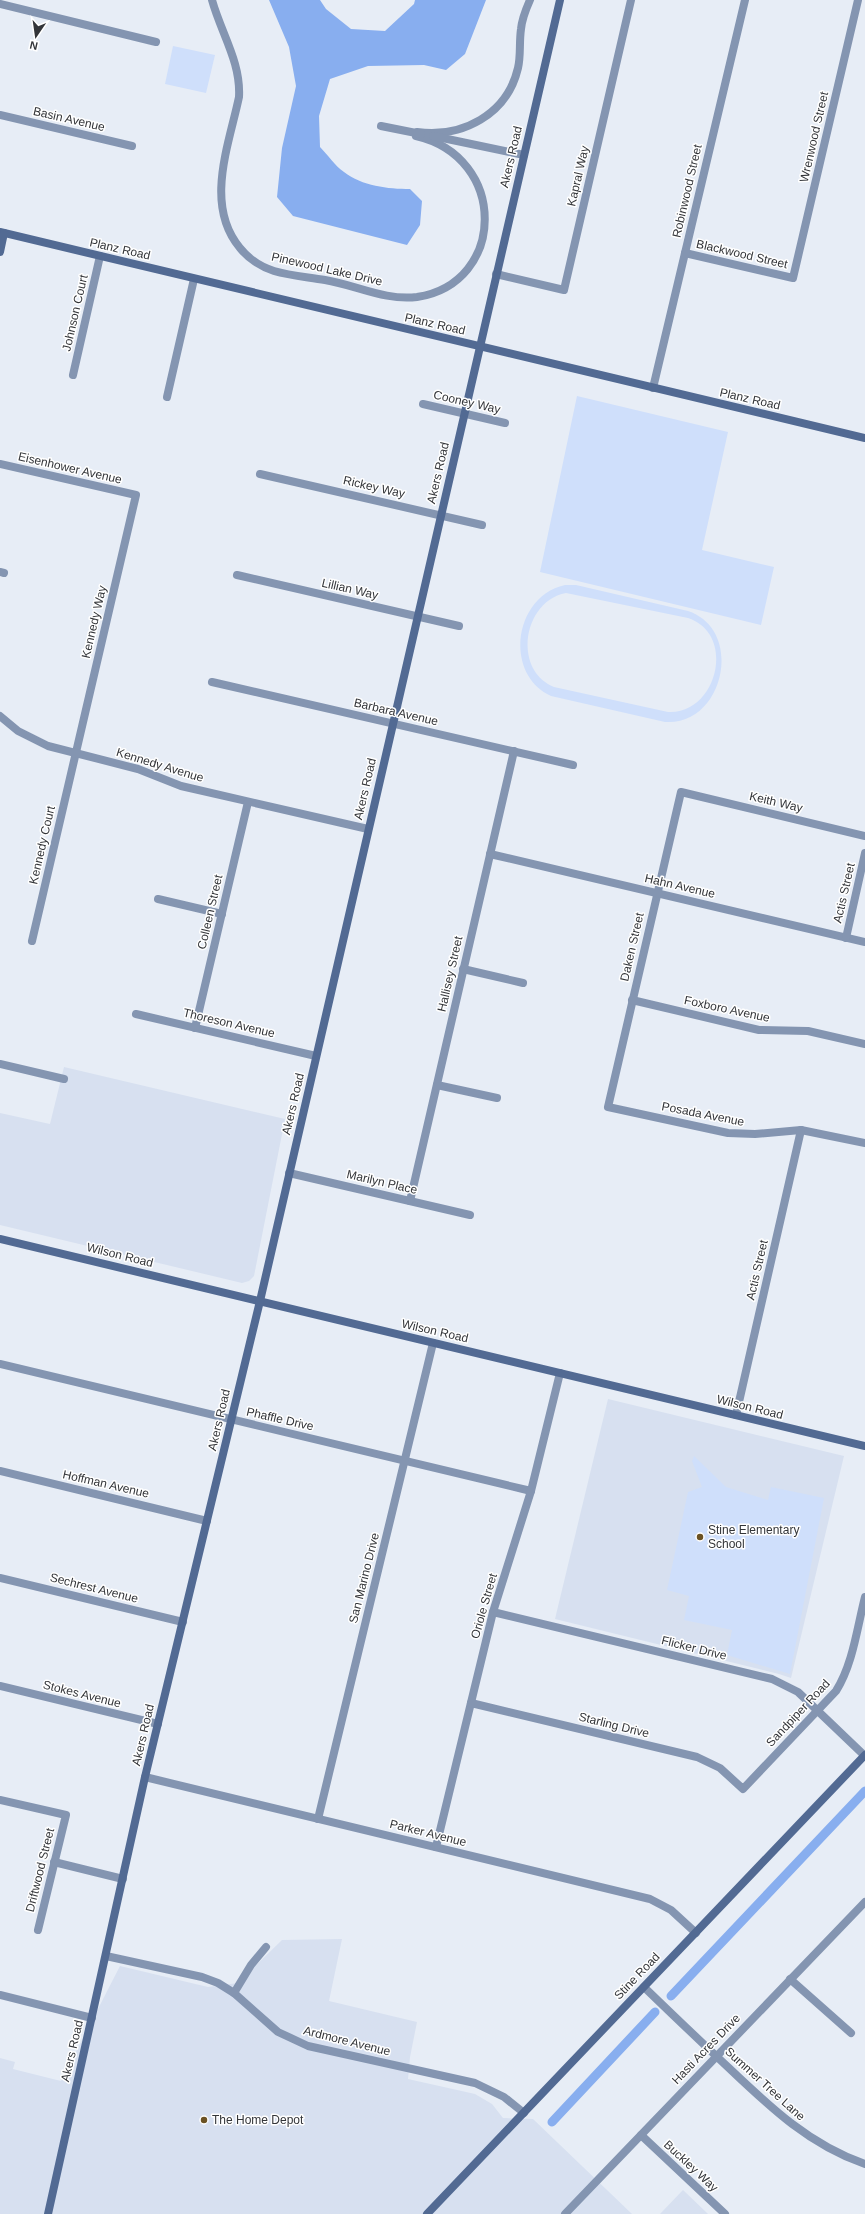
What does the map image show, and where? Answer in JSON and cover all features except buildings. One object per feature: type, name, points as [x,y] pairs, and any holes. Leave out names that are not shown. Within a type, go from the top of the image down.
[{"type":"street","name":"Pinewood Lake Drive","points":[[212,0],[236,61],[240,84],[240,97],[221,181],[220,206],[228,230],[235,242],[251,258],[274,271],[306,278],[324,280],[392,297],[405,298],[430,293],[454,281],[472,261],[482,238],[485,224],[483,197],[473,174],[465,162],[444,145],[416,136],[417,133]]},
{"type":"street","name":"Pinewood Lake Drive","points":[[417,133],[444,133],[469,126],[492,112],[501,102],[511,86],[517,70],[521,53],[521,27],[530,0]]},
{"type":"street","name":"Akers Road","points":[[48,2214],[145,1777],[260,1301],[560,0]]},
{"type":"street","name":"Kapral Way","points":[[496,274],[564,290],[631,0]]},
{"type":"street","name":"Robinwood Street","points":[[653,388],[745,0]]},
{"type":"street","name":"Wrenwood Street","points":[[793,278],[858,0]]},
{"type":"street","points":[[0,4],[156,42]]},
{"type":"street","name":"Basin Avenue","points":[[0,115],[132,146]]},
{"type":"street","name":"Pinewood Lake Drive","points":[[381,126],[524,155]]},
{"type":"street","points":[[0,252],[2,233]]},
{"type":"street","name":"Planz Road","points":[[2,233],[865,438]]},
{"type":"street","name":"Blackwood Street","points":[[685,253],[793,278]]},
{"type":"street","name":"Johnson Court","points":[[73,375],[100,256]]},
{"type":"street","points":[[167,397],[194,279]]},
{"type":"street","name":"Cooney Way","points":[[424,404],[505,423]]},
{"type":"street","name":"Eisenhower Avenue","points":[[0,464],[136,495]]},
{"type":"street","name":"Rickey Way","points":[[260,474],[482,525]]},
{"type":"street","name":"Kennedy Way","points":[[76,754],[136,495]]},
{"type":"street","name":"Lillian Way","points":[[237,575],[458,626]]},
{"type":"street","name":"Barbara Avenue","points":[[212,682],[573,765]]},
{"type":"street","name":"Kennedy Avenue","points":[[0,716],[18,731],[34,740],[76,754],[138,769],[181,786],[368,829]]},
{"type":"street","name":"Hallisey Street","points":[[410,1201],[514,752]]},
{"type":"street","name":"Kennedy Court","points":[[32,941],[76,754]]},
{"type":"street","name":"Keith Way","points":[[680,792],[865,836]]},
{"type":"street","name":"Daken Street","points":[[608,1107],[680,792]]},
{"type":"street","name":"Colleen Street","points":[[195,1028],[248,802]]},
{"type":"street","name":"Actis Street","points":[[846,938],[865,853]]},
{"type":"street","name":"Hahn Avenue","points":[[490,854],[865,942]]},
{"type":"street","points":[[158,900],[222,914]]},
{"type":"street","points":[[464,969],[523,983]]},
{"type":"street","name":"Foxboro Avenue","points":[[632,1000],[759,1030],[808,1031],[865,1044]]},
{"type":"street","name":"Thoreson Avenue","points":[[136,1014],[316,1056]]},
{"type":"street","points":[[0,1064],[64,1079]]},
{"type":"street","points":[[437,1084],[496,1098]]},
{"type":"street","name":"Posada Avenue","points":[[608,1107],[728,1133],[755,1134],[784,1130],[801,1130],[865,1143]]},
{"type":"street","name":"Actis Street","points":[[736,1415],[801,1130]]},
{"type":"street","name":"Marilyn Place","points":[[289,1173],[470,1215]]},
{"type":"street","name":"Wilson Road","points":[[0,1239],[865,1446]]},
{"type":"street","name":"San Marino Drive","points":[[318,1819],[433,1343]]},
{"type":"street","name":"Phaffle Drive","points":[[0,1364],[531,1492]]},
{"type":"street","name":"Oriole Street","points":[[436,1848],[493,1612],[531,1492],[560,1373]]},
{"type":"street","name":"Hoffman Avenue","points":[[0,1471],[207,1521]]},
{"type":"street","name":"Sechrest Avenue","points":[[0,1578],[183,1622]]},
{"type":"street","name":"Sandpiper Road","points":[[743,1789],[818,1711],[843,1680],[848,1668],[865,1597]]},
{"type":"street","name":"Flicker Drive","points":[[493,1612],[772,1679],[798,1692],[865,1756]]},
{"type":"street","name":"Stokes Avenue","points":[[0,1686],[158,1724]]},
{"type":"street","name":"Starling Drive","points":[[471,1703],[697,1757],[720,1768],[743,1789]]},
{"type":"street","name":"Stine Road","points":[[427,2214],[865,1756]]},
{"type":"street","name":"Parker Avenue","points":[[145,1777],[650,1899],[671,1910],[696,1933]]},
{"type":"street","name":"Driftwood Street","points":[[0,1800],[66,1815],[38,1930]]},
{"type":"street","points":[[54,1862],[123,1879]]},
{"type":"street","name":"Hasti Acres Drive","points":[[565,2214],[865,1901]]},
{"type":"street","points":[[234,1993],[251,1965],[266,1947]]},
{"type":"street","name":"Ardmore Avenue","points":[[106,1956],[202,1977],[234,1993],[266,2022],[293,2040],[308,2046],[475,2083],[504,2097],[524,2113]]},
{"type":"street","points":[[790,1979],[851,2033]]},
{"type":"street","name":"Summer Tree Lane","points":[[644,1987],[777,2113],[795,2127],[834,2151],[865,2164]]},
{"type":"street","points":[[0,1996],[92,2018]]},
{"type":"street","name":"Buckley Way","points":[[641,2135],[725,2214]]},
{"type":"shaded area","points":[[173,46],[215,55],[206,93],[165,84]]},
{"type":"shaded area","points":[[577,396],[728,432],[702,550],[774,567],[761,625],[540,572]]},
{"type":"shaded area","points":[[565,585],[576,585],[688,611],[706,621],[717,637],[721,656],[720,675],[713,694],[702,709],[685,719],[665,722],[551,696],[536,685],[526,671],[521,654],[521,636],[526,619],[535,604],[548,592]],"holes":[[[566,593],[688,618],[703,627],[712,640],[716,656],[715,672],[709,688],[699,701],[685,709],[668,712],[554,687],[541,678],[532,666],[528,652],[528,637],[532,622],[540,609],[551,599]]]},
{"type":"shaded area","points":[[64,1067],[285,1119],[254,1276],[249,1281],[242,1283],[0,1225],[0,1113],[50,1124]]},
{"type":"shaded area","name":"Stine Elementary School","points":[[608,1399],[844,1456],[791,1678],[555,1619]]},
{"type":"shaded area","points":[[694,1456],[726,1487],[768,1500],[771,1487],[824,1498],[790,1674],[727,1655],[732,1630],[684,1620],[689,1596],[667,1590],[688,1492],[702,1487],[692,1461]]},
{"type":"shaded area","points":[[342,1939],[329,2001],[417,2022],[410,2057],[408,2079],[475,2094],[492,2104],[503,2118],[533,2119],[632,2214],[0,2214],[0,2058],[15,2062],[13,2069],[61,2081],[120,1966],[208,1987],[238,1983],[282,1940]]},
{"type":"shaded area","points":[[683,2190],[708,2214],[660,2214]]},
{"type":"water","points":[[269,0],[320,0],[326,9],[351,29],[385,31],[414,4],[415,0],[486,0],[465,54],[446,70],[424,65],[368,66],[330,79],[319,116],[320,147],[338,167],[351,177],[376,186],[410,189],[422,201],[420,225],[407,245],[293,216],[277,197],[282,148],[296,86],[289,47]]},
{"type":"waterway","points":[[671,1996],[865,1791]]},
{"type":"waterway","points":[[552,2122],[655,2012]]},
{"type":"place","name":"Stine Elementary School","points":[[700,1537]]},
{"type":"place","name":"The Home Depot","points":[[204,2120]]}]
